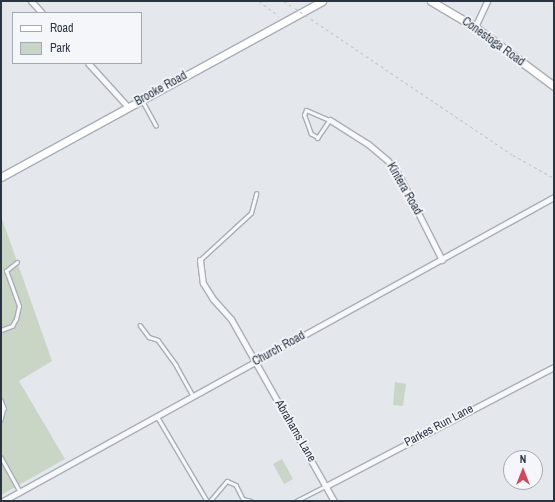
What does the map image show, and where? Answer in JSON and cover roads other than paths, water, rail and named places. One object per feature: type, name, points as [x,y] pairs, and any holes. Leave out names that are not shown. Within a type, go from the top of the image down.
[{"type":"main road","name":"Brooke Road","points":[[1,177],[322,1]]},
{"type":"main road","name":"Conestoga Road","points":[[431,1],[475,27],[554,86]]},
{"type":"street","points":[[31,1],[41,12]]},
{"type":"street","points":[[475,27],[487,1]]},
{"type":"street","points":[[89,64],[128,107]]},
{"type":"street","name":"Kintera Road","points":[[330,120],[368,144],[388,161],[400,178],[442,260]]},
{"type":"street","name":"Church Road","points":[[3,501],[554,197]]},
{"type":"street","name":"Abrahams Lane","points":[[200,260],[203,284],[213,299],[231,319],[334,501]]},
{"type":"street","name":"Parkes Run Lane","points":[[326,486],[554,367]]},
{"type":"lane","points":[[141,100],[156,126]]},
{"type":"lane","points":[[309,110],[330,120],[321,136],[314,137],[304,112],[309,110]]},
{"type":"lane","points":[[200,260],[250,213],[256,194]]},
{"type":"lane","points":[[1,330],[12,326],[16,319],[19,306],[6,271],[17,262]]},
{"type":"lane","points":[[140,325],[143,331],[158,340],[176,365],[193,396]]},
{"type":"lane","points":[[1,400],[4,408],[1,420]]},
{"type":"lane","points":[[157,416],[209,501],[227,481],[236,485],[243,499],[251,501]]},
{"type":"lane","points":[[1,457],[20,492]]},
{"type":"lane","points":[[296,501],[317,492],[326,486]]}]
